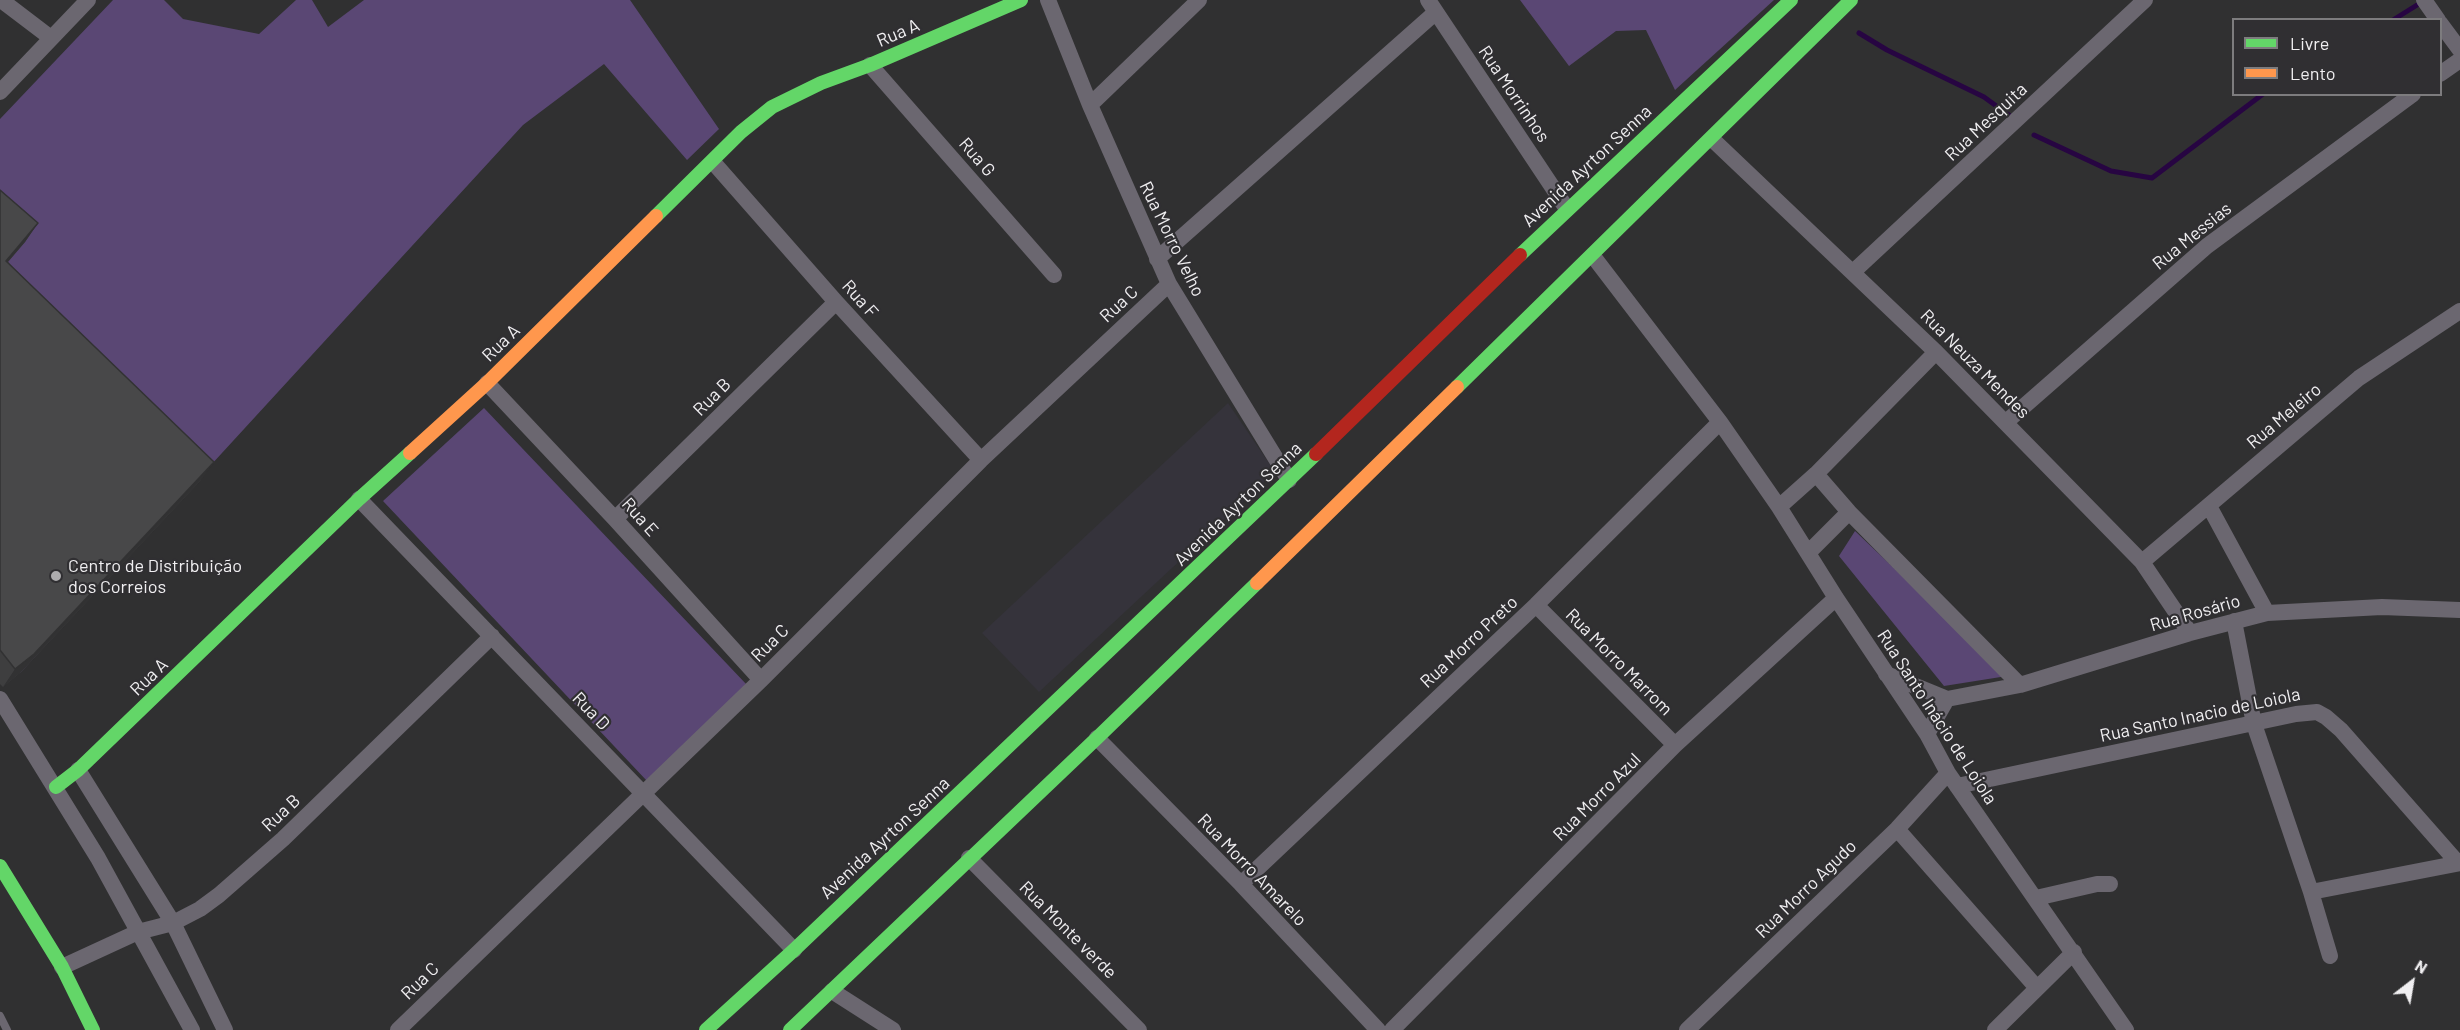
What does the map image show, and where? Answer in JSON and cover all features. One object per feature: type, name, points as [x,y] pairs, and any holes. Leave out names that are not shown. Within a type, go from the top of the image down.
[{"type":"main road","name":"Rua A","points":[[56,787],[78,770],[359,499],[487,382],[741,132],[772,107],[821,83],[870,65],[1021,0]]},
{"type":"main road","name":"Avenida Ayrton Senna","points":[[706,1030],[794,950],[1289,480],[1568,209],[1791,0]]},
{"type":"main road","points":[[790,1030],[1097,738],[1593,256],[1851,0]]},
{"type":"main road","points":[[0,866],[62,967],[93,1030]]},
{"type":"street","points":[[1,0],[51,38]]},
{"type":"street","points":[[0,92],[88,0]]},
{"type":"street","name":"Rua Morro Velho","points":[[1048,0],[1090,105],[1169,284],[1289,480]]},
{"type":"street","points":[[1090,105],[1199,0]]},
{"type":"street","name":"Rua Mesquita","points":[[1853,272],[2145,0]]},
{"type":"street","points":[[2424,0],[2437,18]]},
{"type":"street","points":[[1157,259],[1432,6]]},
{"type":"street","name":"Rua Morrinhos","points":[[1432,6],[1568,209]]},
{"type":"street","points":[[2442,25],[2460,50]]},
{"type":"street","points":[[2442,73],[2460,60]]},
{"type":"street","name":"Rua G","points":[[870,65],[1054,275]]},
{"type":"street","name":"Rua Messias","points":[[2006,422],[2207,246],[2410,96]]},
{"type":"street","name":"Rua Neuza Mendes","points":[[1712,139],[1936,352],[2142,562],[2190,633]]},
{"type":"street","name":"Rua F","points":[[713,162],[836,302],[981,460]]},
{"type":"street","points":[[1593,256],[1720,422]]},
{"type":"street","name":"Rua C","points":[[398,1030],[761,680],[981,460],[1169,284]]},
{"type":"street","name":"Rua B","points":[[615,519],[836,302]]},
{"type":"street","name":"Rua Meleiro","points":[[2142,562],[2360,378],[2458,317]]},
{"type":"street","points":[[1779,507],[1816,474],[1936,352]]},
{"type":"street","name":"Rua E","points":[[487,382],[761,680]]},
{"type":"street","name":"Rua Santo Inácio de Loiola","points":[[1720,422],[1779,507],[1836,598],[1927,734],[1953,780],[2126,1030]]},
{"type":"street","name":"Rua Morro Preto","points":[[1241,884],[1536,606],[1720,422]]},
{"type":"street","points":[[1816,474],[1849,512],[2020,685]]},
{"type":"street","name":"Rua D","points":[[359,499],[794,950]]},
{"type":"street","points":[[2209,506],[2266,614]]},
{"type":"street","points":[[1808,553],[1849,512]]},
{"type":"street","name":"Rua Morro Azul","points":[[1392,1030],[1675,745],[1836,598]]},
{"type":"street","name":"Rua Morro Marrom","points":[[1536,606],[1675,745]]},
{"type":"street","name":"Rua Rosário","points":[[1947,699],[2020,685],[2190,633],[2266,614],[2382,608],[2460,610]]},
{"type":"street","points":[[2234,621],[2254,724],[2311,892],[2330,956]]},
{"type":"street","name":"Rua B","points":[[62,967],[138,932],[173,923],[200,909],[219,895],[282,839],[492,636]]},
{"type":"street","points":[[1886,674],[1947,699],[1927,734]]},
{"type":"street","points":[[0,699],[56,787],[192,1030]]},
{"type":"street","name":"Rua Santo Inacio de Loiola","points":[[1953,780],[2307,712],[2317,712],[2326,717],[2459,863]]},
{"type":"street","name":"Rua Morro Amarelo","points":[[1097,738],[1241,884],[1377,1030]]},
{"type":"street","points":[[78,770],[173,923],[225,1030]]},
{"type":"street","name":"Rua Morro Agudo","points":[[1687,1030],[1897,829],[1953,780]]},
{"type":"street","points":[[1897,829],[2037,988]]},
{"type":"street","name":"Rua Monte verde","points":[[969,858],[1139,1030]]},
{"type":"street","points":[[2311,892],[2459,863]]},
{"type":"street","points":[[2036,898],[2097,884],[2110,884]]},
{"type":"street","points":[[1995,1030],[2074,952]]},
{"type":"street","points":[[832,991],[893,1030]]},
{"type":"lane","points":[[0,1016],[7,1030]]},
{"type":"shaded area","points":[[113,0],[164,0],[183,19],[259,34],[296,0],[312,0],[328,27],[364,0],[630,0],[719,129],[687,160],[604,64],[523,125],[21,672],[0,683],[0,119]]},
{"type":"shaded area","points":[[1520,0],[1774,0],[1675,90],[1646,30],[1616,31],[1569,66]]},
{"type":"shaded area","points":[[1228,403],[1275,472],[1039,692],[982,633]]},
{"type":"shaded area","points":[[484,408],[747,685],[647,781],[383,501]]},
{"type":"shaded area","points":[[1855,531],[2007,676],[1944,686],[1839,556]]},
{"type":"building","name":"Centro de Distribuição dos Correios","points":[[0,190],[38,223],[6,261],[214,462],[34,654],[15,669],[0,650]]},
{"type":"waterway","points":[[2396,18],[2422,2]]},
{"type":"waterway","points":[[1859,33],[1887,50],[1984,97],[2010,116]]},
{"type":"waterway","points":[[2034,135],[2111,171],[2152,178],[2260,96]]},
{"type":"traffic: fast","points":[[656,216],[741,132],[772,107],[821,83],[870,65],[1021,0]]},
{"type":"traffic: fast","points":[[1520,255],[1791,0]]},
{"type":"traffic: fast","points":[[1457,387],[1851,0]]},
{"type":"traffic: fast","points":[[56,787],[78,770],[359,499],[410,453]]},
{"type":"traffic: fast","points":[[706,1030],[794,950],[1316,454]]},
{"type":"traffic: fast","points":[[790,1030],[1257,583]]},
{"type":"traffic: fast","points":[[0,866],[62,967],[93,1030]]},
{"type":"traffic: slow","points":[[410,453],[487,383],[656,216]]},
{"type":"traffic: slow","points":[[1257,583],[1457,387]]},
{"type":"traffic: jam","points":[[1316,454],[1520,255]]},
{"type":"place","name":"Centro de Distribuição dos Correios","points":[[56,576]]}]
